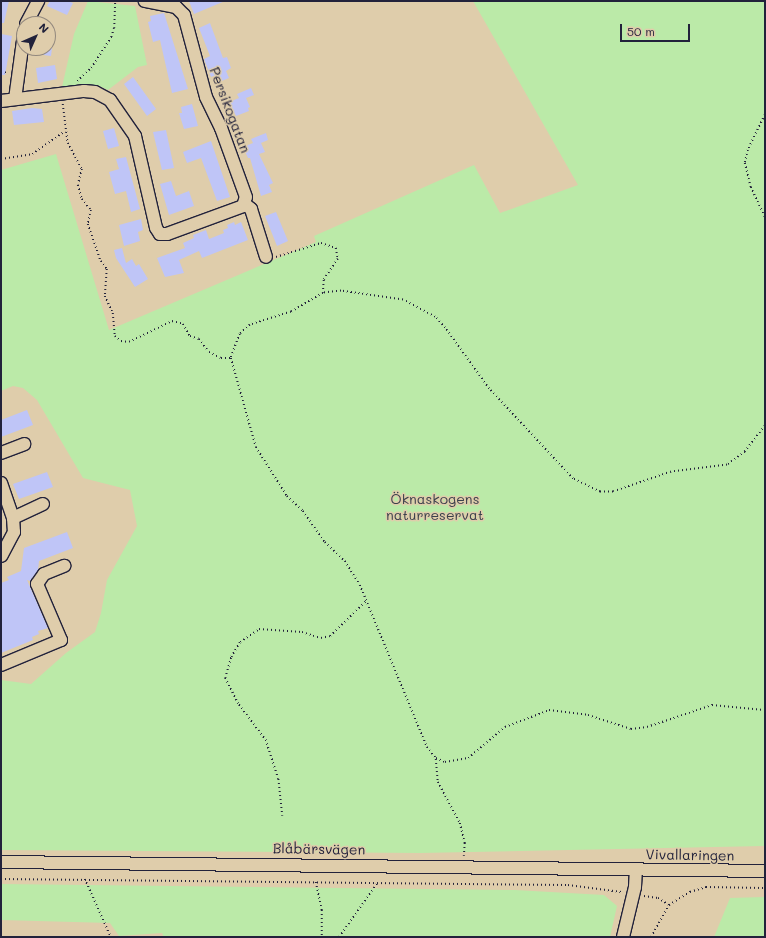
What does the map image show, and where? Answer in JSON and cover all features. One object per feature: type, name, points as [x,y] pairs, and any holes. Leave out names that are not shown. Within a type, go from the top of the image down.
[{"type":"street","points":[[30,16],[38,1]]},
{"type":"street","name":"Persikogatan","points":[[145,1],[176,7],[184,15],[206,97],[223,133],[246,197],[243,206]]},
{"type":"street","points":[[15,100],[21,56]]},
{"type":"street","points":[[1,101],[67,92],[90,91],[104,96],[115,105],[133,131],[156,228],[160,234],[167,234],[243,206],[251,209],[266,257]]},
{"type":"street","points":[[1,453],[24,444]]},
{"type":"street","points":[[1,483],[13,518],[14,532],[1,556]]},
{"type":"street","points":[[13,518],[43,504]]},
{"type":"street","points":[[1,665],[61,640],[37,584],[44,574],[64,566]]},
{"type":"street","name":"Blåbärsvägen","points":[[1,862],[636,870]]},
{"type":"street","name":"Vivallaringen","points":[[623,937],[635,887],[636,870],[765,871]]},
{"type":"path","points":[[115,1],[114,28],[111,37],[91,68],[67,92],[62,111],[68,143],[82,169],[78,185],[82,199],[90,210],[90,231],[101,261],[107,269],[105,296],[114,313],[115,336],[129,342],[172,321],[183,324],[190,336],[199,339],[209,352],[221,358],[231,358]]},
{"type":"path","points":[[765,115],[748,150],[746,163],[750,187],[765,217]]},
{"type":"path","points":[[1,159],[32,154],[65,131]]},
{"type":"path","points":[[266,257],[275,258],[321,243],[336,248],[338,259],[324,280],[324,293]]},
{"type":"path","points":[[765,426],[745,452],[727,464],[671,472],[613,492],[589,488],[573,479],[489,389],[445,328],[435,317],[403,300],[341,291],[324,293],[291,312],[250,326],[240,334],[231,358],[256,447],[287,496],[303,511],[325,542],[344,561],[360,585],[427,746],[436,758],[445,762],[468,758],[505,727],[549,710],[588,715],[631,729],[647,727],[712,705],[765,710]]},
{"type":"path","points":[[282,816],[278,779],[266,741],[238,704],[225,678],[231,656],[240,642],[259,629],[302,632],[321,638],[330,636],[366,601]]},
{"type":"path","points":[[436,758],[438,782],[460,823],[465,843],[464,856],[459,867]]},
{"type":"path","points":[[84,878],[111,937]]},
{"type":"path","points":[[1,879],[84,878],[568,884],[623,892]]},
{"type":"path","points":[[316,881],[322,910],[322,937]]},
{"type":"path","points":[[339,937],[378,882]]},
{"type":"path","points":[[651,937],[669,905],[690,892],[706,887],[765,888]]},
{"type":"path","points":[[645,896],[658,898],[669,905]]},
{"type":"green space","points":[[88,1],[135,6],[147,65],[138,67],[108,90],[97,85],[62,87],[74,34]]},
{"type":"green space","name":"Öknaskogens naturreservat","points":[[473,1],[765,1],[765,846],[420,853],[1,850],[1,680],[31,684],[66,653],[95,632],[101,613],[107,580],[137,526],[130,490],[83,478],[37,400],[23,388],[13,386],[1,391],[1,170],[56,154],[109,330],[316,242],[314,236],[474,165],[500,213],[578,185]]},
{"type":"green space","points":[[1,884],[515,890],[604,895],[617,906],[610,937],[164,937],[162,933],[119,936],[110,923],[1,920]]},
{"type":"green space","points":[[765,897],[765,937],[714,937],[730,898]]},
{"type":"building","points":[[1,1],[9,1],[4,23],[1,23]]},
{"type":"building","points":[[50,1],[68,1],[73,3],[67,15],[47,6]]},
{"type":"building","points":[[189,1],[225,1],[194,14]]},
{"type":"building","points":[[164,13],[188,89],[172,93],[160,40],[153,42],[148,22],[151,21],[150,16]]},
{"type":"building","points":[[210,23],[223,58],[227,57],[231,68],[226,71],[229,78],[219,82],[216,75],[211,77],[204,59],[210,56],[199,28]]},
{"type":"building","points":[[1,34],[12,36],[5,75],[1,75]]},
{"type":"building","points":[[55,65],[57,79],[38,83],[36,68]]},
{"type":"building","points":[[133,77],[156,109],[147,116],[124,84]]},
{"type":"building","points":[[251,88],[254,95],[246,98],[250,107],[248,108],[249,111],[236,116],[229,102],[239,98],[237,94]]},
{"type":"building","points":[[192,104],[198,126],[184,129],[179,113],[182,113],[181,107]]},
{"type":"building","points":[[32,108],[42,109],[44,122],[14,125],[12,111]]},
{"type":"building","points":[[114,128],[119,146],[108,149],[103,131]]},
{"type":"building","points":[[166,130],[174,168],[162,170],[153,132]]},
{"type":"building","points":[[266,133],[268,140],[261,143],[265,152],[259,154],[273,183],[269,185],[272,192],[261,196],[250,158],[248,158],[243,147],[253,143],[251,139]]},
{"type":"building","points":[[211,141],[230,197],[217,201],[201,158],[187,163],[183,152]]},
{"type":"building","points":[[126,157],[140,209],[131,212],[126,191],[115,194],[109,172],[119,169],[116,159]]},
{"type":"building","points":[[171,181],[176,196],[189,191],[194,206],[169,215],[160,184]]},
{"type":"building","points":[[276,212],[288,241],[277,246],[265,216]]},
{"type":"building","points":[[141,219],[143,230],[138,232],[140,241],[124,246],[119,225]]},
{"type":"building","points":[[234,222],[235,225],[241,222],[248,240],[202,258],[199,251],[179,260],[184,273],[165,277],[157,258],[185,248],[183,243],[194,238],[193,235],[206,230],[209,239],[224,233],[223,230],[228,228],[227,225]]},
{"type":"building","points":[[122,248],[126,263],[132,259],[136,266],[139,264],[148,279],[135,287],[116,258],[114,250]]},
{"type":"building","points":[[27,410],[33,425],[1,437],[1,420]]},
{"type":"building","points":[[47,472],[53,487],[19,499],[13,484]]},
{"type":"building","points":[[67,532],[73,548],[39,561],[38,570],[30,581],[27,580],[48,628],[38,631],[39,634],[32,637],[33,640],[1,653],[1,583],[9,580],[7,577],[21,571],[24,548]]}]
